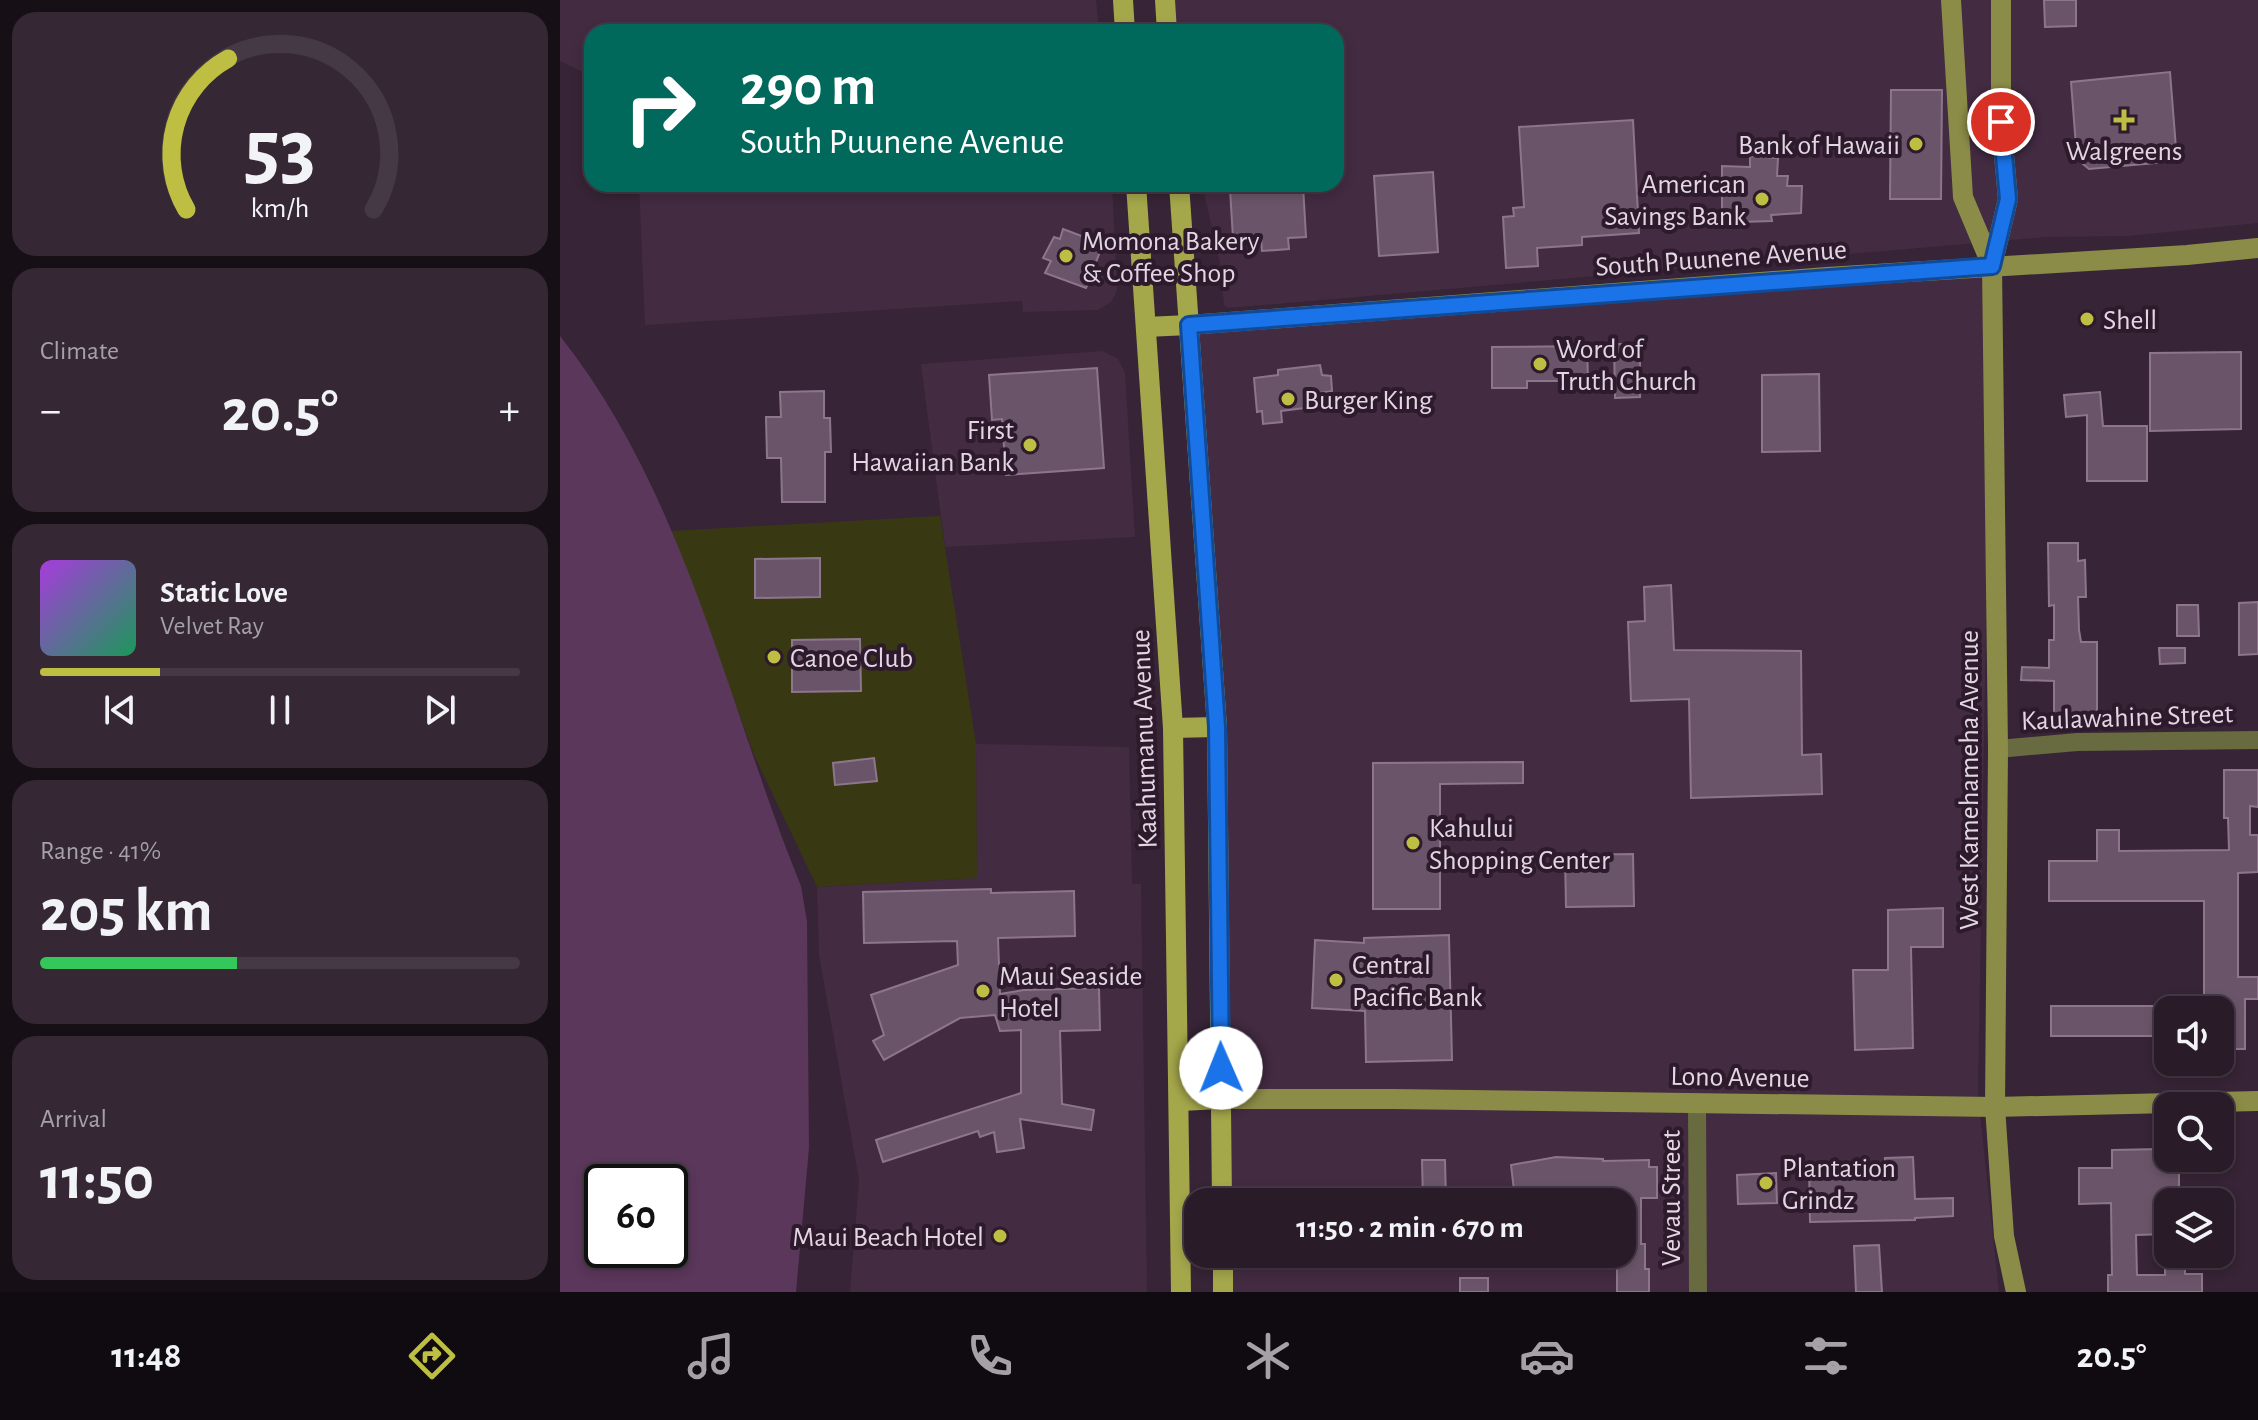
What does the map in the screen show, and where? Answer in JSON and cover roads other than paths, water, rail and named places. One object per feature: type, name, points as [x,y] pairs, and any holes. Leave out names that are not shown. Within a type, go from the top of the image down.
[{"type":"main road","points":[[1123,0],[1124,24]]},
{"type":"main road","points":[[1165,0],[1166,24]]},
{"type":"main road","name":"Kaahumanu Avenue","points":[[1137,192],[1173,728],[1181,1292]]},
{"type":"main road","points":[[1180,192],[1217,727],[1222,1188]]},
{"type":"main road","points":[[1146,327],[1189,325]]},
{"type":"main road","points":[[1173,728],[1217,727]]},
{"type":"main road","points":[[1180,1101],[1221,1099]]},
{"type":"main road","points":[[1223,1268],[1223,1292]]},
{"type":"street","points":[[1951,0],[1963,197],[1992,266]]},
{"type":"street","points":[[1992,266],[2008,199],[2001,122],[2001,0]]},
{"type":"street","name":"South Puunene Avenue","points":[[1189,325],[2258,248]]},
{"type":"street","name":"West Kamehameha Avenue","points":[[1992,266],[1998,749],[1995,1107],[2004,1236],[2016,1292]]},
{"type":"street","name":"Kaulawahine Street","points":[[1998,749],[2077,742],[2258,740]]},
{"type":"street","name":"Lono Avenue","points":[[1221,1099],[1995,1107],[2258,1101]]},
{"type":"street","name":"Vevau Street","points":[[1697,1104],[1698,1292]]},
{"type":"place","name":"Walgreens","points":[[2124,120]]},
{"type":"place","name":"Bank of Hawaii","points":[[1916,144]]},
{"type":"place","name":"American Savings Bank","points":[[1762,199]]},
{"type":"place","name":"Momona Bakery & Coffee Shop","points":[[1066,256]]},
{"type":"place","name":"Shell","points":[[2087,319]]},
{"type":"place","name":"Word of Truth Church","points":[[1540,364]]},
{"type":"place","name":"Burger King","points":[[1288,399]]},
{"type":"place","name":"First Hawaiian Bank","points":[[1030,445]]},
{"type":"place","name":"Canoe Club","points":[[774,657]]},
{"type":"place","name":"Kahului Shopping Center","points":[[1413,843]]},
{"type":"place","name":"Central Pacific Bank","points":[[1336,980]]},
{"type":"place","name":"Maui Seaside Hotel","points":[[983,991]]},
{"type":"place","name":"Plantation Grindz","points":[[1766,1183]]},
{"type":"place","name":"Maui Beach Hotel","points":[[1000,1236]]}]
